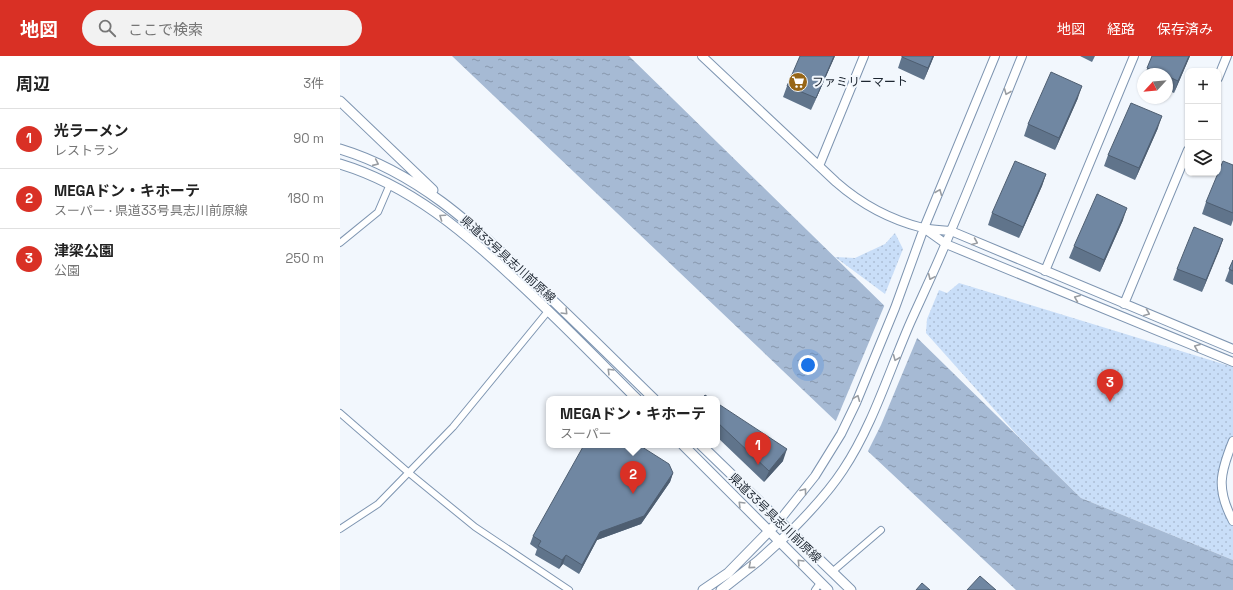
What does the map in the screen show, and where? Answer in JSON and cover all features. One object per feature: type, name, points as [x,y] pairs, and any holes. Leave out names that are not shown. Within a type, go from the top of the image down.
[{"type":"main road","points":[[340,101],[454,211]]},
{"type":"main road","name":"県道33号具志川前原線","points":[[340,149],[381,165],[408,179],[478,229],[556,302],[651,396]]},
{"type":"main road","name":"県道33号具志川前原線","points":[[340,164],[390,184],[431,210],[478,244],[549,310],[634,396]]},
{"type":"main road","name":"県道33号具志川前原線","points":[[686,448],[780,542],[817,587],[828,590]]},
{"type":"main road","name":"県道33号具志川前原線","points":[[704,448],[851,590]]},
{"type":"main road","points":[[703,590],[728,573],[779,521]]},
{"type":"main road","points":[[721,590],[780,542],[790,532]]},
{"type":"street","points":[[702,56],[851,196],[866,205],[905,222],[924,228],[951,231],[1233,349]]},
{"type":"street","points":[[819,166],[864,56]]},
{"type":"street","points":[[779,521],[815,476],[842,434],[895,308],[924,228],[995,56]]},
{"type":"street","points":[[790,532],[830,489],[856,449],[910,322],[946,244],[1022,56]]},
{"type":"street","points":[[1045,271],[1134,56]]},
{"type":"street","points":[[1221,71],[1227,56]]},
{"type":"street","points":[[1124,304],[1185,157]]},
{"type":"street","points":[[340,243],[378,212],[390,184]]},
{"type":"street","points":[[924,228],[946,244],[1233,362]]},
{"type":"street","points":[[340,529],[378,504],[453,428],[549,310]]},
{"type":"street","points":[[340,413],[409,473],[475,527],[569,590]]},
{"type":"street","points":[[1233,441],[1224,465],[1222,493],[1227,510],[1233,521]]},
{"type":"street","points":[[832,572],[881,530]]},
{"type":"shaded area","points":[[895,233],[903,249],[885,294],[835,257],[855,258],[885,244]]},
{"type":"shaded area","points":[[959,283],[1233,367],[1233,441],[1221,479],[1233,521],[1233,560],[1081,498],[1019,437],[926,333],[927,319],[939,290],[947,293]]},
{"type":"water","points":[[452,56],[629,56],[1081,498],[1233,560],[1233,590],[1016,590],[843,428]]},
{"type":"pier","points":[[885,304],[918,336],[881,425],[867,453],[835,423]]},
{"type":"building","points":[[800,56],[834,56],[816,98],[787,86]]},
{"type":"building","points":[[902,56],[933,56],[928,68]]},
{"type":"building","points":[[1152,56],[1189,56],[1178,81],[1173,79],[1173,68],[1147,68]]},
{"type":"building","points":[[1051,72],[1082,86],[1059,138],[1028,124]]},
{"type":"building","points":[[1131,103],[1162,116],[1139,168],[1108,155]]},
{"type":"building","points":[[1015,161],[1046,174],[1023,227],[992,213]]},
{"type":"building","points":[[1223,161],[1233,165],[1233,213],[1206,202],[1217,176],[1221,176],[1221,166]]},
{"type":"building","points":[[1097,194],[1127,208],[1104,260],[1074,246]]},
{"type":"building","points":[[1194,227],[1223,239],[1206,280],[1177,269]]},
{"type":"building","points":[[1233,260],[1233,271],[1229,269]]},
{"type":"building","points":[[720,405],[787,449],[769,471],[720,425]]},
{"type":"building","points":[[582,448],[644,448],[669,464],[673,473],[644,516],[600,532],[582,565],[566,555],[562,560],[538,546],[541,541],[533,536]]},
{"type":"building","points":[[980,576],[996,590],[967,590]]},
{"type":"building","points":[[922,583],[930,590],[916,590]]},
{"type":"place","name":"ファミリーマート","points":[[798,82]]},
{"type":"place","name":"津梁公園","points":[[1110,402]]},
{"type":"place","name":"光ラーメン","points":[[758,465]]},
{"type":"place","name":"MEGAドン・キホーテ","points":[[633,494]]}]
